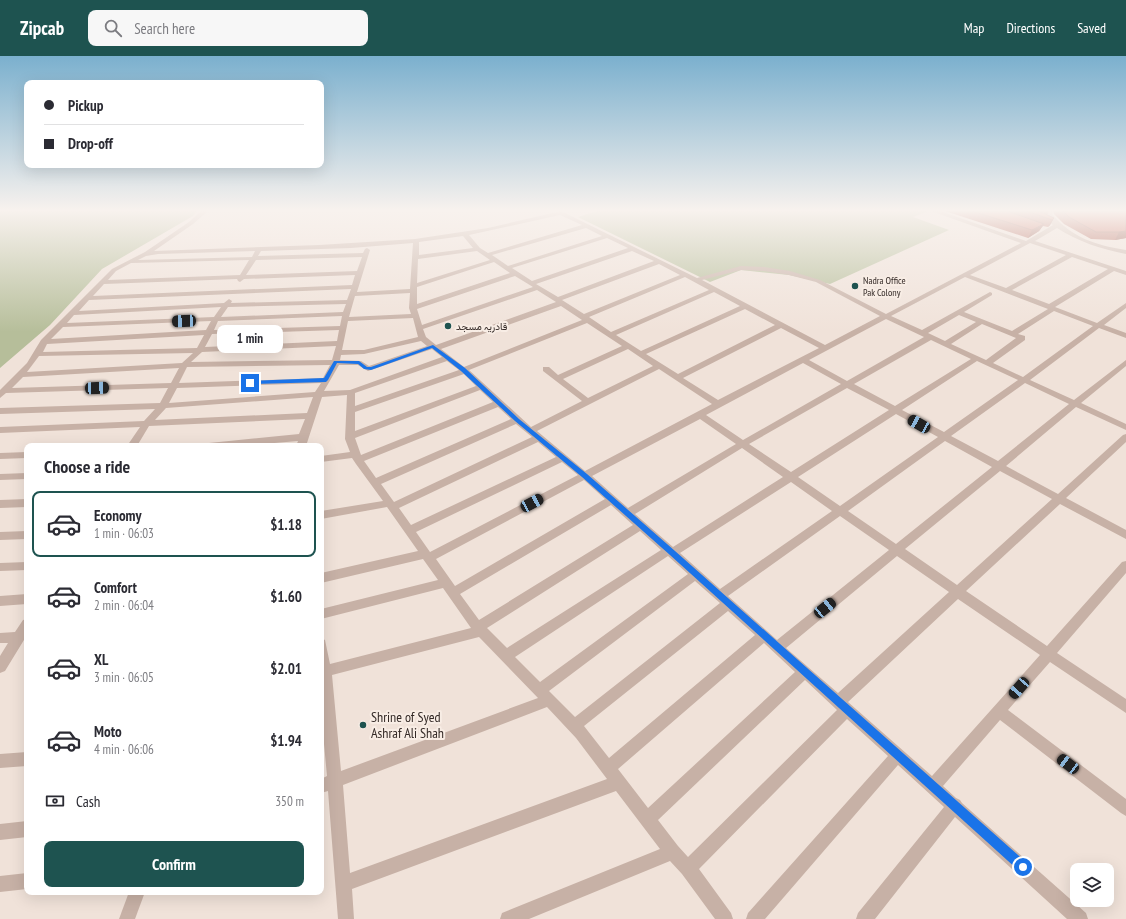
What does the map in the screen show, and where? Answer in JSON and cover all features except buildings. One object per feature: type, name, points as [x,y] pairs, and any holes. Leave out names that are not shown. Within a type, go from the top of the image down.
[{"type":"street","points":[[2,393],[22,375],[38,354],[44,342],[114,270],[148,251]]},
{"type":"street","points":[[144,254],[177,251]]},
{"type":"street","points":[[134,443],[146,424],[163,406],[184,365],[200,350],[215,320],[227,305],[258,251]]},
{"type":"street","points":[[279,443],[302,442],[318,395],[336,362],[344,328],[345,316],[367,251]]},
{"type":"street","points":[[416,251],[414,289],[415,312],[420,333],[434,347],[464,370],[517,420],[584,475],[671,551],[1080,919]]},
{"type":"street","points":[[416,257],[460,251]]},
{"type":"street","points":[[482,251],[718,404]]},
{"type":"street","points":[[487,254],[497,251]]},
{"type":"street","points":[[507,268],[559,251]]},
{"type":"street","points":[[531,283],[625,251]]},
{"type":"street","points":[[637,251],[696,280],[825,348]]},
{"type":"street","points":[[324,577],[427,556],[700,415],[718,404],[1011,251]]},
{"type":"street","points":[[1059,251],[1126,273]]},
{"type":"street","points":[[131,262],[254,257],[366,255]]},
{"type":"street","points":[[1006,291],[1071,255]]},
{"type":"street","points":[[87,298],[234,292],[414,289],[495,260]]},
{"type":"street","points":[[22,375],[184,365],[336,362],[359,362],[366,368],[371,369],[559,301],[658,262]]},
{"type":"street","points":[[696,280],[741,268],[764,269],[790,273],[818,281],[926,335],[1126,427]]},
{"type":"street","points":[[1013,334],[1114,268]]},
{"type":"street","points":[[102,282],[359,273]]},
{"type":"street","points":[[60,325],[345,316],[415,312],[516,274]]},
{"type":"street","points":[[351,410],[464,370],[685,275]]},
{"type":"street","points":[[965,275],[1126,336]]},
{"type":"street","points":[[338,353],[364,352],[420,333],[538,288]]},
{"type":"street","points":[[610,335],[714,290]]},
{"type":"street","points":[[628,514],[742,444],[847,384],[926,335],[959,312],[990,294]]},
{"type":"street","points":[[72,313],[227,305],[350,302]]},
{"type":"street","points":[[574,726],[724,600],[840,511],[1024,380],[1126,305]]},
{"type":"street","points":[[640,354],[745,306]]},
{"type":"street","points":[[959,312],[1022,338],[987,363]]},
{"type":"street","points":[[945,344],[982,321]]},
{"type":"street","points":[[677,378],[780,325]]},
{"type":"street","points":[[44,342],[210,332],[344,328]]},
{"type":"street","points":[[38,354],[200,350],[340,343]]},
{"type":"street","points":[[558,378],[628,346]]},
{"type":"street","points":[[0,411],[163,406],[351,392],[448,358]]},
{"type":"street","points":[[506,656],[671,551],[790,478],[977,358]]},
{"type":"street","points":[[803,360],[1058,500],[1126,535]]},
{"type":"street","points":[[778,647],[1074,403],[1126,362]]},
{"type":"street","points":[[530,431],[659,366]]},
{"type":"street","points":[[546,369],[588,402]]},
{"type":"street","points":[[2,393],[326,380]]},
{"type":"street","points":[[350,436],[481,387]]},
{"type":"street","points":[[351,392],[350,436],[357,457],[449,588],[480,629],[574,726],[648,819],[672,852],[688,868],[725,919]]},
{"type":"street","points":[[324,459],[357,457],[499,403]]},
{"type":"street","points":[[700,415],[790,478],[959,591],[1126,707]]},
{"type":"street","points":[[0,430],[310,416]]},
{"type":"street","points":[[375,482],[517,420]]},
{"type":"street","points":[[688,868],[843,705],[959,591],[1126,437]]},
{"type":"street","points":[[324,515],[391,505],[539,438]]},
{"type":"street","points":[[0,456],[24,455]]},
{"type":"street","points":[[409,531],[563,458]]},
{"type":"street","points":[[0,477],[24,476]]},
{"type":"street","points":[[324,613],[449,588],[612,500]]},
{"type":"street","points":[[0,504],[24,503]]},
{"type":"street","points":[[325,671],[480,629],[640,525]]},
{"type":"street","points":[[0,536],[24,535]]},
{"type":"street","points":[[933,786],[1126,565]]},
{"type":"street","points":[[0,567],[24,566]]},
{"type":"street","points":[[539,690],[696,574]]},
{"type":"street","points":[[0,601],[24,599]]},
{"type":"street","points":[[0,667],[24,629]]},
{"type":"street","points":[[608,768],[765,635]]},
{"type":"street","points":[[0,638],[19,637]]},
{"type":"street","points":[[324,664],[328,783],[343,884],[346,919]]},
{"type":"street","points":[[648,819],[805,671]]},
{"type":"street","points":[[328,783],[550,700]]},
{"type":"street","points":[[999,711],[1126,808]]},
{"type":"street","points":[[754,919],[898,755]]},
{"type":"street","points":[[0,761],[24,759]]},
{"type":"street","points":[[343,884],[619,782]]},
{"type":"street","points":[[864,919],[954,805]]},
{"type":"street","points":[[0,832],[24,829]]},
{"type":"street","points":[[508,919],[672,852]]},
{"type":"street","points":[[0,884],[24,881]]},
{"type":"street","points":[[127,919],[136,895]]},
{"type":"green space","points":[[0,251],[132,251],[102,269],[50,325],[0,368]]},
{"type":"green space","points":[[648,251],[902,251],[830,284],[789,275],[741,270],[710,282]]},
{"type":"place","name":"Nadra Office Pak Colony","points":[[855,286]]},
{"type":"place","name":"قادریہ مسجد","points":[[448,326]]},
{"type":"place","name":"Shrine of Syed Ashraf Ali Shah","points":[[363,725]]},
{"type":"route","points":[[250,383],[326,380],[336,362],[359,362],[366,368],[371,369],[433,346],[463,370],[517,420],[584,475],[1023,867]]}]
